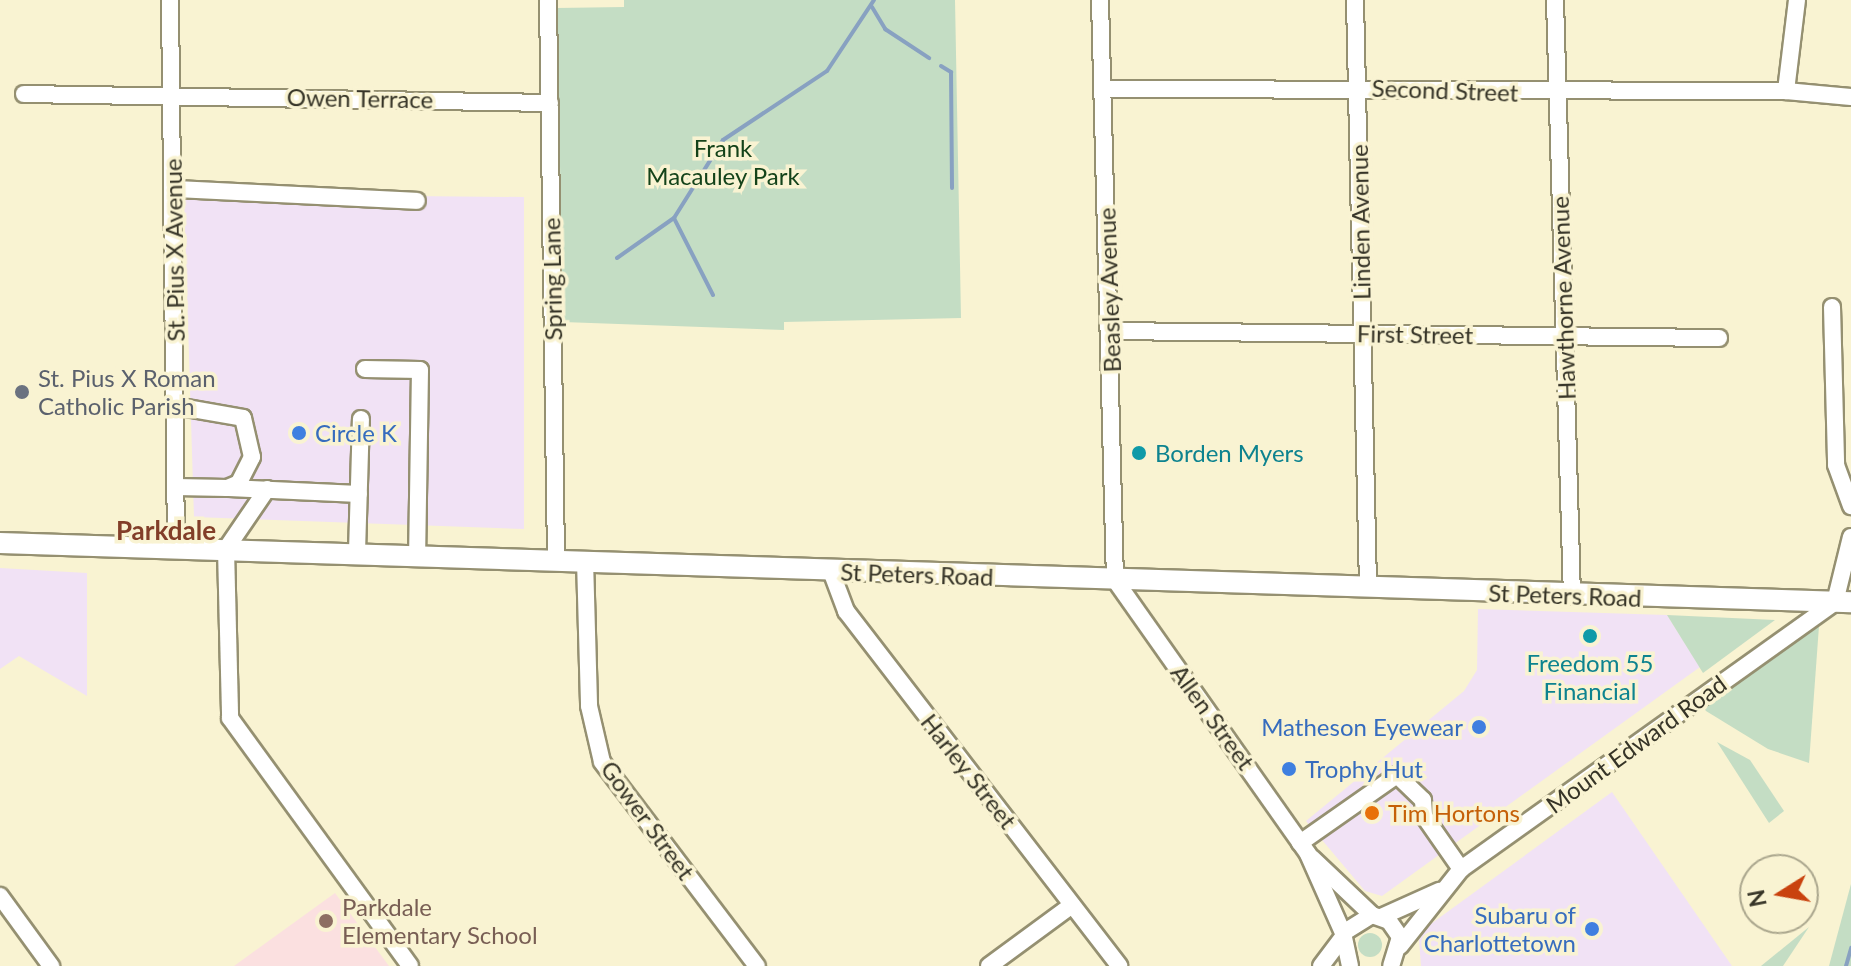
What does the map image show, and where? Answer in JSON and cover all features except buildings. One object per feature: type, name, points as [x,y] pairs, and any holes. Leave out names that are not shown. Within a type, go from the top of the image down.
[{"type":"main road","name":"St Peters Road","points":[[0,543],[417,553],[831,571],[1843,602]]},
{"type":"street","name":"St. Pius X Avenue","points":[[170,0],[176,548]]},
{"type":"street","name":"Spring Lane","points":[[548,0],[556,559]]},
{"type":"street","name":"Beasley Avenue","points":[[1100,0],[1115,580]]},
{"type":"street","name":"Linden Avenue","points":[[1355,0],[1368,588]]},
{"type":"street","name":"Hawthorne Avenue","points":[[1555,0],[1572,596]]},
{"type":"street","points":[[1786,91],[1797,0]]},
{"type":"street","name":"Second Street","points":[[1103,89],[1357,87],[1558,94],[1786,91],[1851,97]]},
{"type":"street","name":"Owen Terrace","points":[[24,94],[171,94],[550,103]]},
{"type":"street","points":[[174,189],[417,201]]},
{"type":"street","points":[[1832,307],[1836,465],[1851,506]]},
{"type":"street","name":"First Street","points":[[1110,331],[1719,338]]},
{"type":"street","points":[[365,369],[420,370],[417,553]]},
{"type":"street","points":[[175,406],[243,418],[252,457],[239,483],[227,488]]},
{"type":"street","points":[[357,552],[361,419]]},
{"type":"street","points":[[176,487],[359,494]]},
{"type":"street","points":[[267,489],[226,549],[230,718],[410,966]]},
{"type":"street","points":[[1843,602],[1851,537]]},
{"type":"street","name":"Gower Street","points":[[585,560],[589,706],[602,762],[757,966]]},
{"type":"street","name":"Harley Street","points":[[831,571],[846,611],[1119,966]]},
{"type":"street","name":"Allen Street","points":[[1115,580],[1304,849],[1343,935],[1350,966]]},
{"type":"street","name":"Mount Edward Road","points":[[1398,958],[1440,891],[1461,869],[1843,602]]},
{"type":"street","points":[[1304,849],[1397,775],[1413,785],[1461,869]]},
{"type":"street","name":"Allen Street","points":[[1304,849],[1376,916],[1396,928],[1398,958]]},
{"type":"street","name":"Mount Edward Road","points":[[1343,935],[1376,916],[1440,891]]},
{"type":"street","points":[[0,896],[51,966]]},
{"type":"street","points":[[989,966],[1072,905]]},
{"type":"street","points":[[1321,966],[1343,935]]},
{"type":"shaded area","points":[[184,194],[524,197],[524,529],[194,517]]},
{"type":"shaded area","points":[[0,568],[87,573],[87,696],[19,656],[0,669]]},
{"type":"shaded area","points":[[1478,609],[1667,615],[1700,667],[1382,896],[1365,891],[1306,821],[1464,691],[1477,670]]},
{"type":"shaded area","points":[[1612,792],[1732,966],[1421,966],[1419,940],[1428,926]]},
{"type":"shaded area","name":"Parkdale Elementary School","points":[[335,893],[389,966],[234,966]]},
{"type":"green space","name":"Frank Macauley Park","points":[[624,0],[955,0],[961,318],[784,322],[784,330],[563,322],[557,8],[624,7]]},
{"type":"green space","points":[[1667,615],[1775,620],[1703,673]]},
{"type":"green space","points":[[1819,626],[1809,763],[1768,749],[1706,711],[1701,704]]},
{"type":"green space","points":[[1717,742],[1750,760],[1784,811],[1769,823]]},
{"type":"green space","points":[[1851,884],[1851,966],[1829,966]]},
{"type":"green space","points":[[1370,933],[1379,936],[1382,945],[1379,954],[1370,957],[1361,954],[1358,945],[1361,936]]},
{"type":"green space","points":[[1800,934],[1804,934],[1783,966],[1761,966]]},
{"type":"waterway","points":[[713,295],[674,218],[723,140],[827,71],[874,0]]},
{"type":"waterway","points":[[872,7],[885,29],[929,58]]},
{"type":"waterway","points":[[941,66],[951,72],[952,188]]},
{"type":"waterway","points":[[617,258],[674,218]]},
{"type":"waterway","points":[[1846,966],[1851,948]]},
{"type":"place","name":"St. Pius X Roman Catholic Parish","points":[[22,392]]},
{"type":"place","name":"Circle K","points":[[299,433]]},
{"type":"place","name":"Borden Myers","points":[[1139,453]]},
{"type":"place","name":"Freedom 55 Financial","points":[[1590,636]]},
{"type":"place","name":"Matheson Eyewear","points":[[1479,727]]},
{"type":"place","name":"Trophy Hut","points":[[1289,769]]},
{"type":"place","name":"Tim Hortons","points":[[1372,813]]},
{"type":"place","name":"Parkdale Elementary School","points":[[326,921]]},
{"type":"place","name":"Subaru of Charlottetown","points":[[1592,929]]},
{"type":"district","name":"Parkdale","points":[[166,531]]}]
